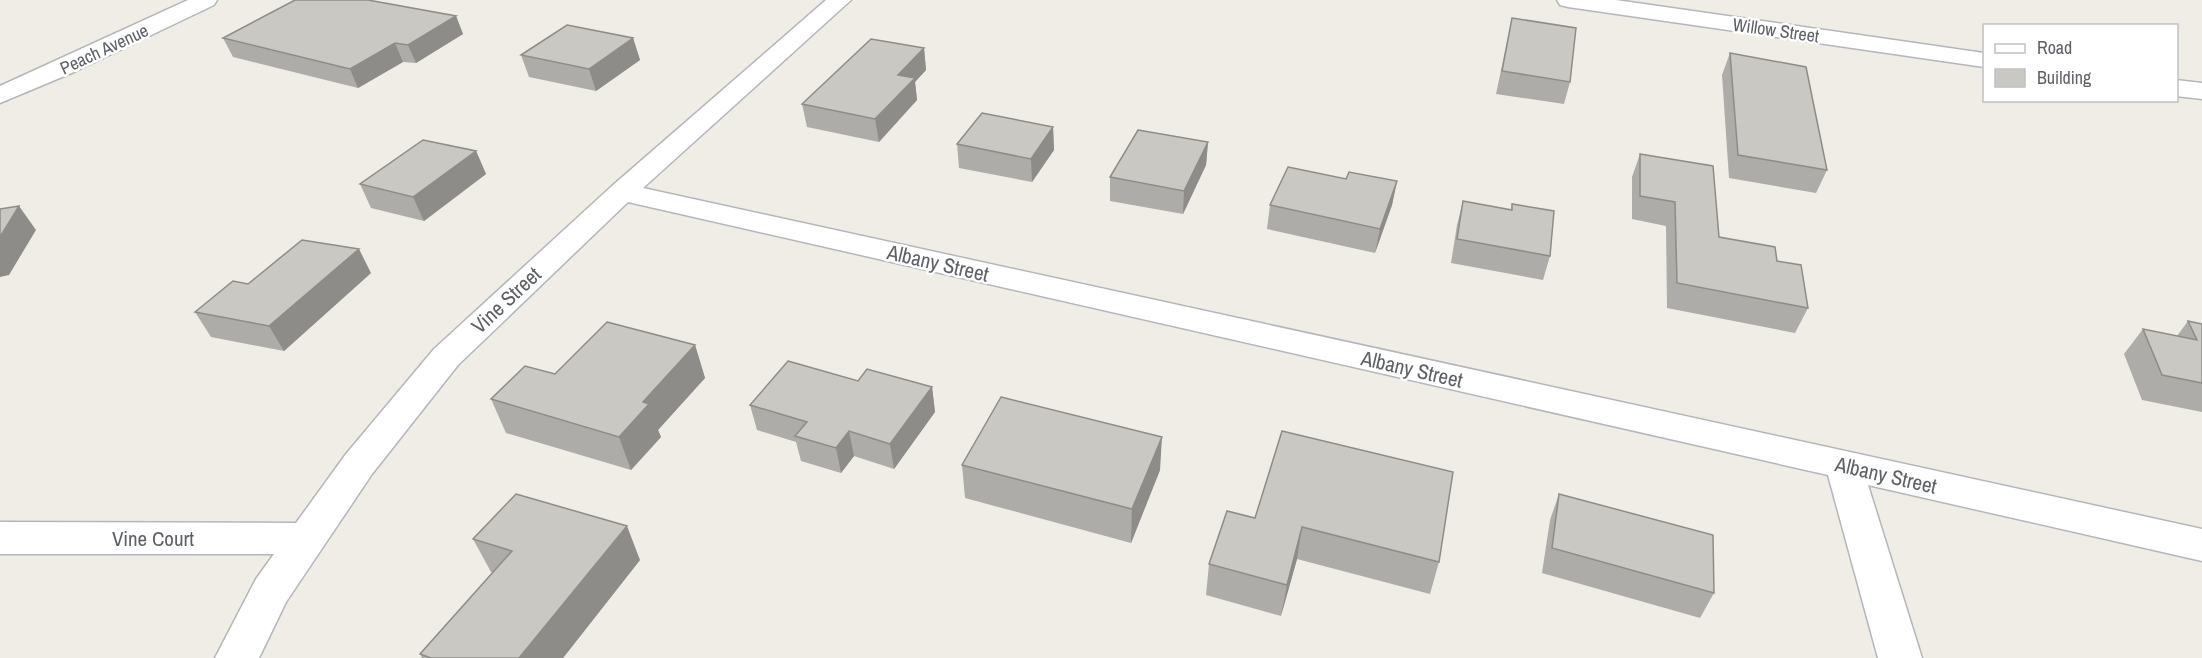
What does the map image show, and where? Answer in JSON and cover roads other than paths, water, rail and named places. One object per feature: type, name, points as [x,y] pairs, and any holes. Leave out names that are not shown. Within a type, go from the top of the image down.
[{"type":"street","name":"Peach Avenue","points":[[0,95],[206,0]]},
{"type":"street","name":"Vine Street","points":[[237,658],[271,591],[359,464],[446,357],[622,192],[840,0]]},
{"type":"street","name":"Willow Street","points":[[1568,0],[1983,60]]},
{"type":"street","points":[[2178,87],[2202,91]]},
{"type":"street","name":"Albany Street","points":[[622,192],[2202,545]]},
{"type":"street","points":[[1844,466],[1900,658]]},
{"type":"street","name":"Vine Court","points":[[0,538],[307,539]]}]
